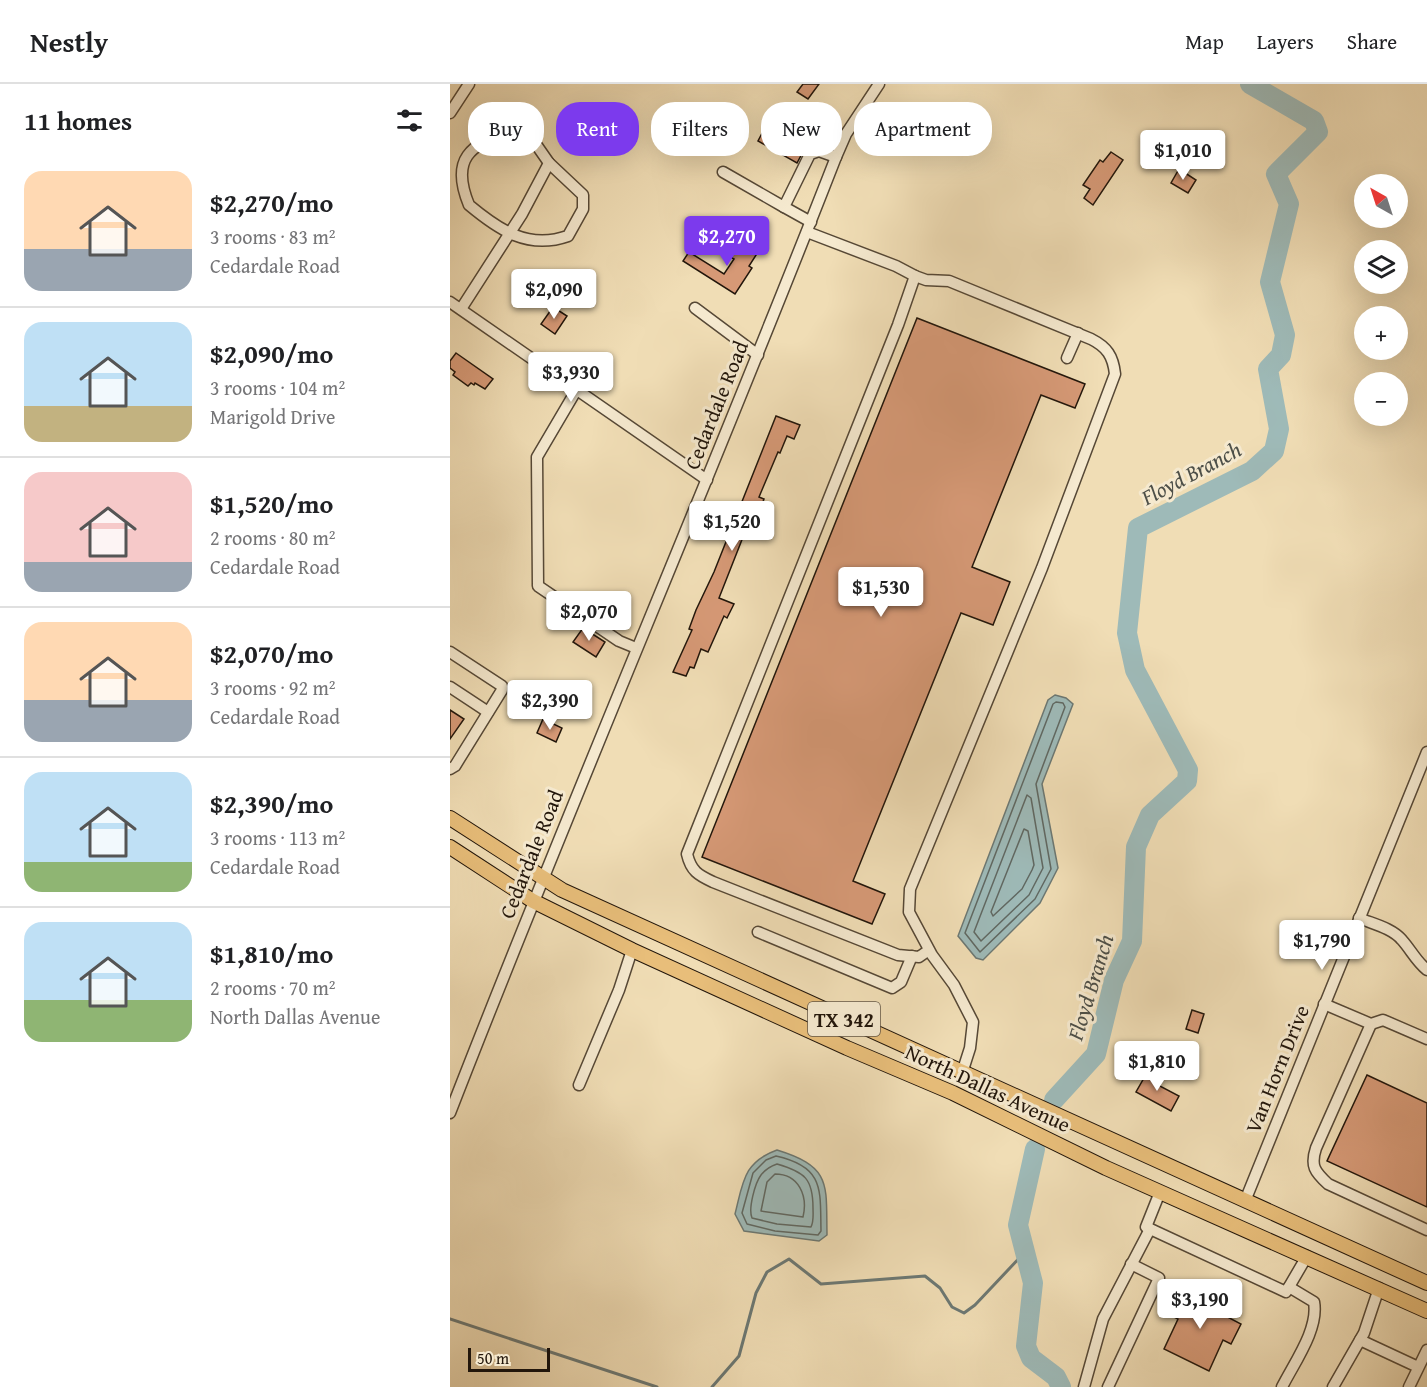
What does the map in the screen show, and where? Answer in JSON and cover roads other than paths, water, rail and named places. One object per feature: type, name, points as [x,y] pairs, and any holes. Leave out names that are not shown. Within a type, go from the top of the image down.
[{"type":"main road","name":"TX 342","points":[[450,818],[542,879]]},
{"type":"main road","name":"TX 342","points":[[450,847],[533,901]]},
{"type":"main road","name":"North Dallas Avenue","points":[[542,879],[623,918],[1427,1283]]},
{"type":"main road","name":"North Dallas Avenue","points":[[533,901],[632,950],[953,1093],[1160,1192],[1427,1311]]},
{"type":"main road","points":[[953,1093],[962,1072]]},
{"type":"street","points":[[450,112],[469,84]]},
{"type":"street","name":"Cedardale Road","points":[[450,1113],[533,901],[758,355],[836,157],[846,134],[879,84]]},
{"type":"street","points":[[511,131],[533,140],[549,163],[583,195],[583,209],[572,233],[547,243],[510,235],[468,205],[462,180],[466,156],[477,144],[511,131]]},
{"type":"street","points":[[784,207],[810,154],[819,151],[836,157]]},
{"type":"street","points":[[462,309],[510,235],[549,163]]},
{"type":"street","points":[[723,172],[784,207],[809,227],[915,276],[926,280],[949,281],[1078,333],[1103,345],[1113,358],[1115,374],[1042,568],[910,889],[909,912],[929,951],[954,985],[974,1022],[970,1048],[962,1072]]},
{"type":"street","points":[[915,276],[894,336],[687,854],[689,864],[695,873],[714,882],[898,955],[919,957],[929,951]]},
{"type":"street","points":[[450,302],[707,480]]},
{"type":"street","points":[[695,308],[758,355]]},
{"type":"street","points":[[1067,358],[1078,333]]},
{"type":"street","points":[[577,389],[537,458],[538,586],[619,641],[636,648]]},
{"type":"street","points":[[450,652],[500,683],[502,690],[455,766],[450,769]]},
{"type":"street","points":[[450,687],[488,712]]},
{"type":"street","name":"Van Horn Drive","points":[[1245,1201],[1427,754]]},
{"type":"street","points":[[1359,918],[1397,935],[1427,969]]},
{"type":"street","points":[[758,932],[892,988],[902,982],[912,956]]},
{"type":"street","points":[[579,1085],[619,990],[632,950]]},
{"type":"street","points":[[1324,1004],[1371,1024],[1383,1020],[1427,1039]]},
{"type":"street","points":[[1371,1024],[1316,1148],[1312,1160],[1315,1172],[1328,1184],[1427,1230]]},
{"type":"street","points":[[1160,1192],[1146,1227],[1286,1292],[1307,1256]]},
{"type":"street","points":[[1084,1387],[1103,1319],[1150,1229]]},
{"type":"street","points":[[1108,1387],[1159,1278],[1131,1264]]},
{"type":"street","points":[[1282,1387],[1308,1335],[1316,1312],[1314,1302],[1289,1287]]},
{"type":"street","points":[[1333,1387],[1360,1340],[1379,1288]]},
{"type":"street","points":[[1360,1340],[1419,1367]]},
{"type":"street","points":[[1409,1387],[1427,1350]]},
{"type":"water","points":[[1055,695],[1066,698],[1073,704],[1042,784],[1058,868],[1040,903],[983,960],[976,958],[958,936],[1048,700]]},
{"type":"water","points":[[777,1150],[808,1163],[817,1171],[822,1180],[825,1190],[827,1235],[819,1241],[744,1231],[735,1214],[743,1183],[751,1167],[766,1155]]},
{"type":"waterway","name":"Floyd Branch","points":[[1054,1100],[1096,1054],[1114,980],[1132,941],[1136,847],[1150,815],[1187,781],[1188,770],[1135,670],[1127,633],[1138,528],[1252,471],[1274,451],[1279,429],[1268,369],[1281,355],[1285,335],[1270,282],[1289,204],[1276,174],[1318,132],[1314,121],[1250,84]]},
{"type":"waterway","name":"Floyd Branch","points":[[1035,1149],[1018,1225],[1033,1283],[1026,1346],[1031,1358],[1056,1377],[1061,1387]]},
{"type":"waterway","points":[[712,1387],[739,1356],[756,1293],[767,1272],[789,1259],[821,1284],[925,1276],[940,1288],[952,1307],[964,1313],[975,1305],[1025,1252]]},
{"type":"waterway","points":[[450,1319],[657,1387]]}]
